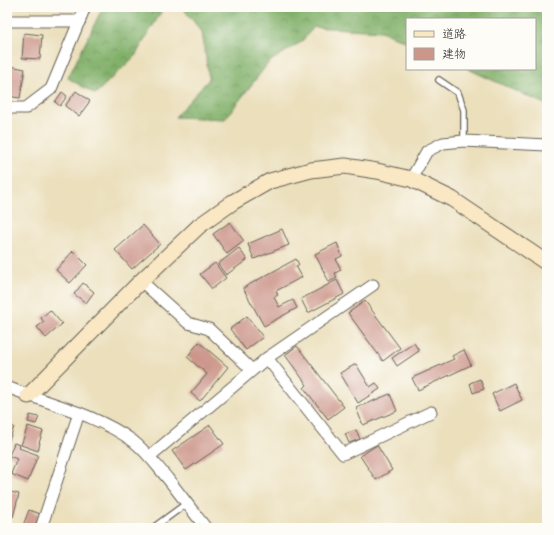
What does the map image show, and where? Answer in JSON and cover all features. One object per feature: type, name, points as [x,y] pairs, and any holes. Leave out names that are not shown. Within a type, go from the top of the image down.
[{"type":"street","points":[[7,108],[26,108],[51,89],[85,7]]},
{"type":"street","points":[[7,21],[80,20]]},
{"type":"street","points":[[411,179],[427,151],[443,144],[464,141],[547,145]]},
{"type":"street","points":[[28,396],[141,281],[199,226],[233,202],[270,181],[311,170],[345,166],[377,171],[411,179],[452,199],[547,262]]},
{"type":"street","points":[[141,281],[188,323],[209,329],[252,370]]},
{"type":"street","points":[[150,456],[267,358],[373,285]]},
{"type":"street","points":[[267,358],[343,454],[431,412]]},
{"type":"street","points":[[7,387],[28,396],[79,413],[108,426],[133,441],[150,456],[206,528]]},
{"type":"street","points":[[41,528],[79,413]]},
{"type":"lane","points":[[439,80],[458,93],[464,110],[464,141]]},
{"type":"lane","points":[[153,528],[187,503]]},
{"type":"green space","points":[[103,7],[164,7],[135,56],[95,94],[68,78]]},
{"type":"green space","points":[[182,7],[547,7],[547,105],[470,70],[536,70],[536,18],[406,18],[406,42],[381,31],[314,27],[301,42],[269,62],[225,119],[175,117],[209,79],[202,32]]},
{"type":"building","points":[[24,33],[42,35],[40,59],[22,58]]},
{"type":"building","points":[[10,66],[25,69],[20,98],[7,96],[7,82]]},
{"type":"building","points":[[76,91],[90,101],[79,116],[65,106]]},
{"type":"building","points":[[62,92],[67,96],[60,106],[55,102]]},
{"type":"building","points":[[230,222],[244,241],[227,254],[213,234]]},
{"type":"building","points":[[143,225],[160,244],[132,269],[115,250]]},
{"type":"building","points":[[282,229],[289,245],[254,259],[248,244]]},
{"type":"building","points":[[337,243],[342,256],[336,259],[341,270],[335,273],[337,278],[329,282],[315,254]]},
{"type":"building","points":[[239,248],[247,260],[226,275],[218,264]]},
{"type":"building","points":[[73,251],[87,265],[70,283],[56,270]]},
{"type":"building","points":[[296,259],[299,265],[296,266],[302,277],[276,291],[278,295],[274,297],[279,307],[293,300],[297,308],[264,326],[243,288]]},
{"type":"building","points":[[215,263],[226,278],[212,289],[200,274]]},
{"type":"building","points":[[337,280],[344,294],[308,313],[301,299]]},
{"type":"building","points":[[83,283],[94,292],[86,303],[74,294]]},
{"type":"building","points":[[365,301],[400,348],[383,361],[348,313]]},
{"type":"building","points":[[50,310],[62,324],[46,338],[37,327],[44,322],[41,318]]},
{"type":"building","points":[[247,316],[263,337],[246,350],[230,329]]},
{"type":"building","points":[[199,342],[228,367],[200,401],[191,393],[207,374],[187,357]]},
{"type":"building","points":[[414,343],[419,351],[397,366],[392,358]]},
{"type":"building","points":[[297,346],[344,407],[328,419],[304,388],[307,385],[285,355]]},
{"type":"building","points":[[464,350],[471,365],[418,390],[412,378],[454,359],[452,356]]},
{"type":"building","points":[[356,364],[370,387],[376,383],[380,389],[358,403],[340,373]]},
{"type":"building","points":[[480,379],[484,389],[473,393],[470,383]]},
{"type":"building","points":[[514,383],[522,400],[500,411],[492,394]]},
{"type":"building","points":[[390,394],[397,411],[363,425],[356,408]]},
{"type":"building","points":[[30,415],[39,417],[36,424],[28,422]]},
{"type":"building","points":[[7,425],[14,427],[7,446]]},
{"type":"building","points":[[210,425],[224,444],[186,470],[172,451]]},
{"type":"building","points":[[28,426],[43,431],[38,451],[21,445]]},
{"type":"building","points":[[356,430],[360,439],[349,443],[345,434]]},
{"type":"building","points":[[14,443],[20,445],[19,448],[38,455],[28,481],[11,474],[17,459],[9,456]]},
{"type":"building","points":[[377,445],[392,470],[376,480],[360,456]]},
{"type":"building","points":[[7,491],[19,494],[13,517],[7,516]]},
{"type":"building","points":[[29,510],[40,514],[34,528],[22,528]]}]
